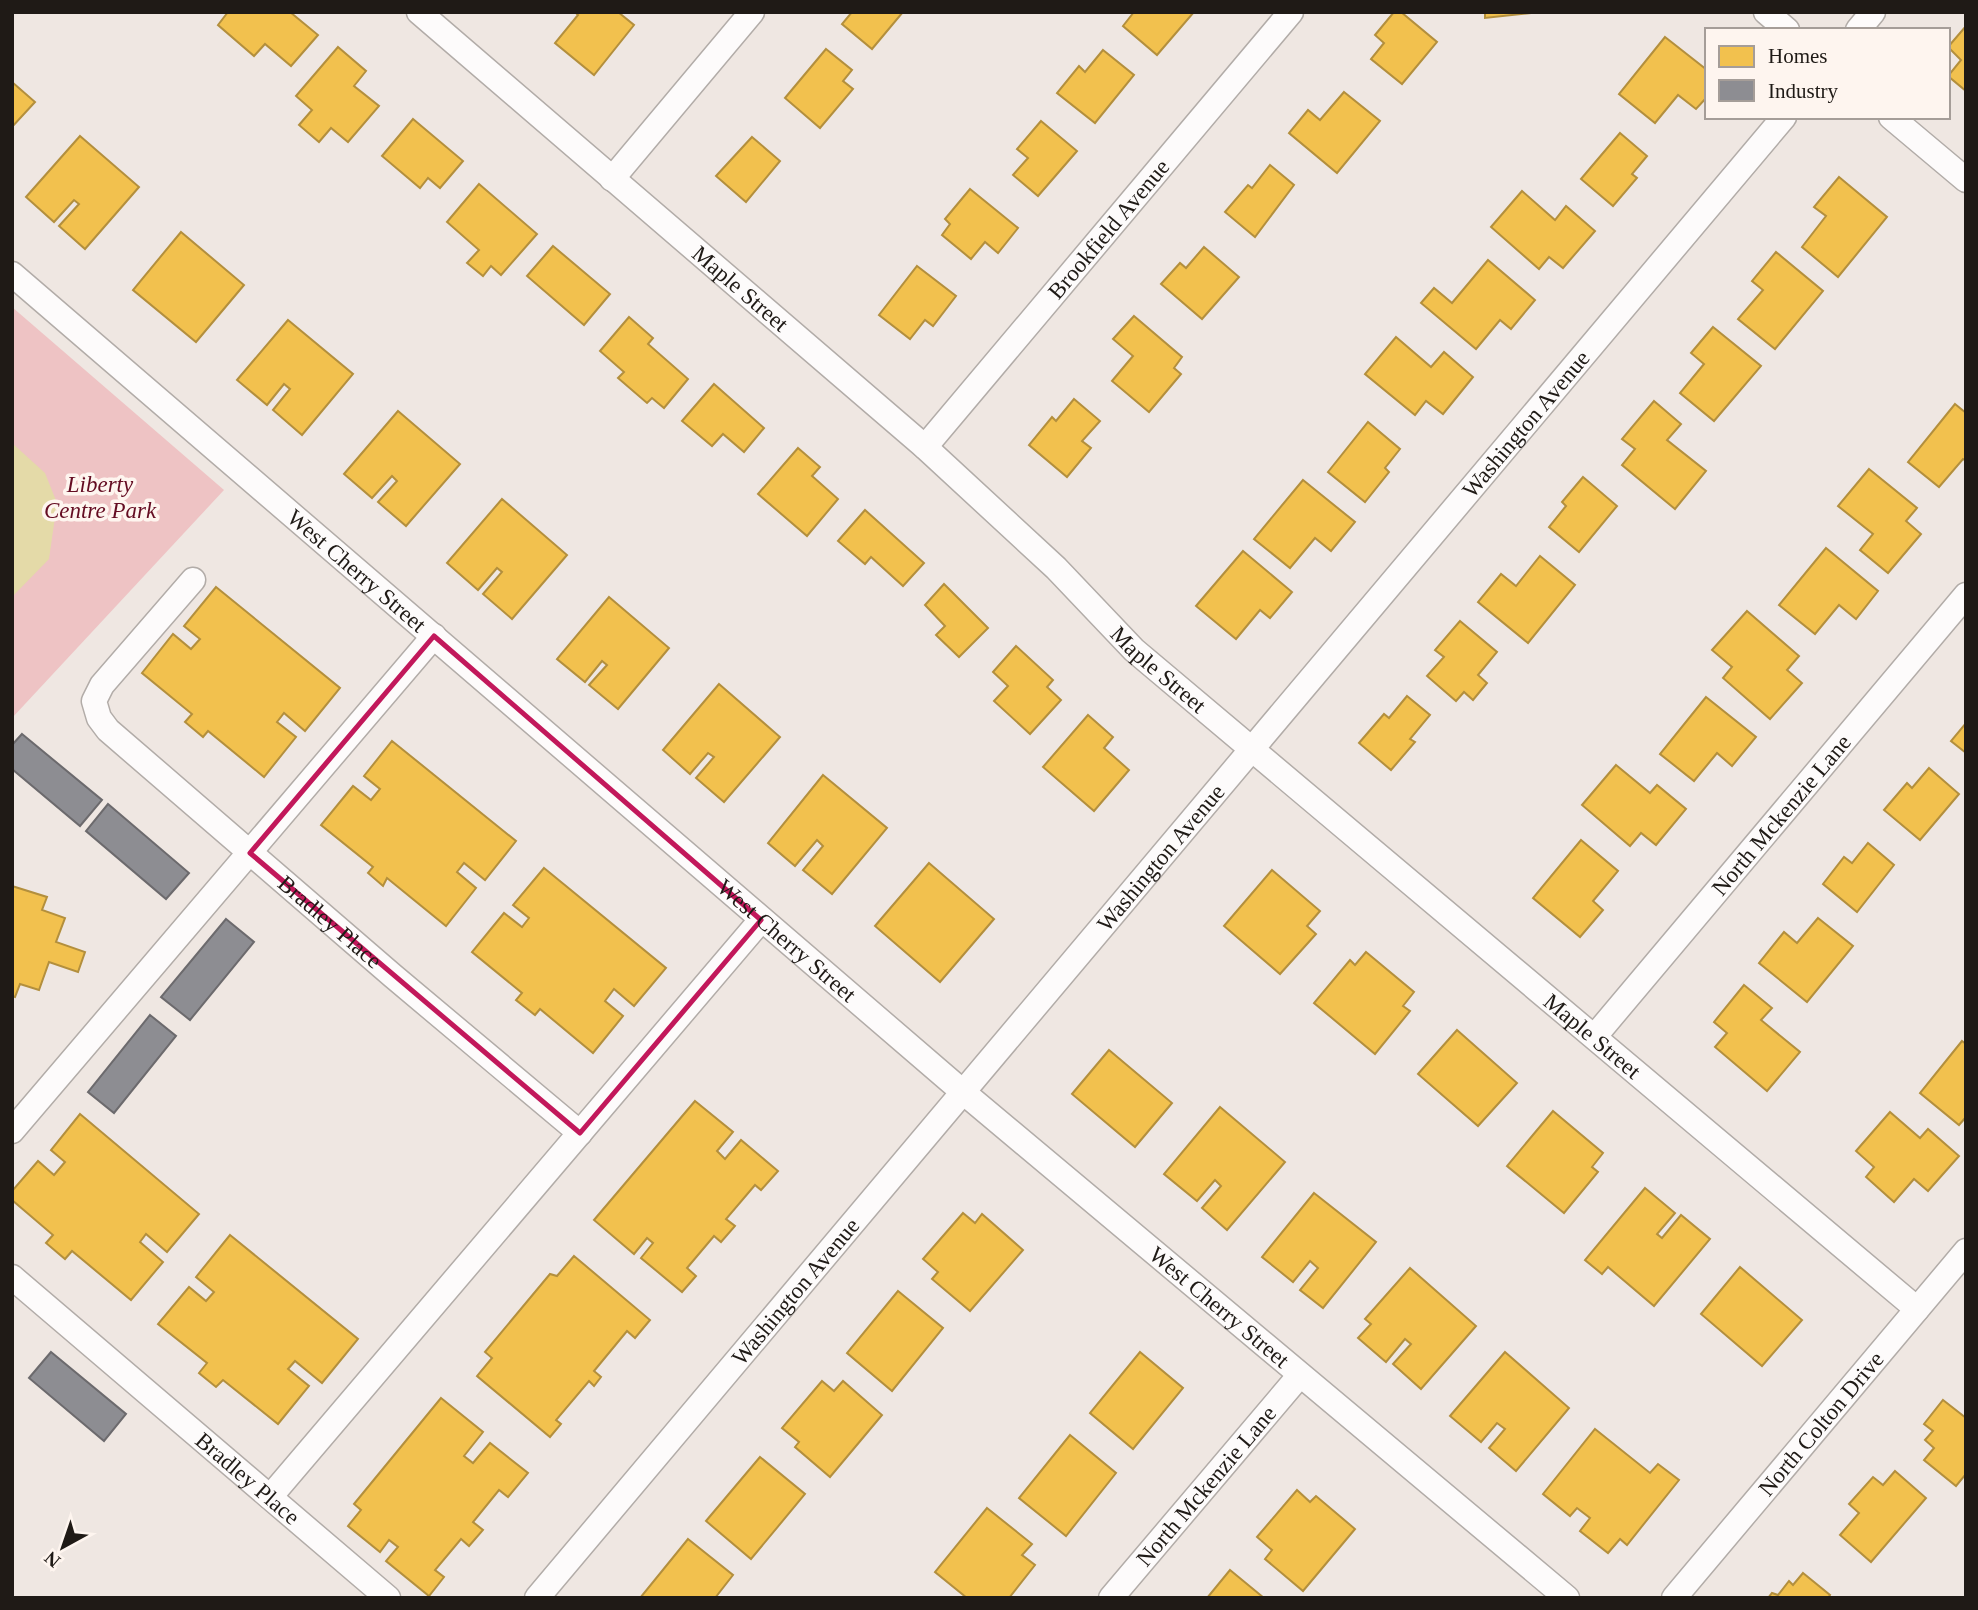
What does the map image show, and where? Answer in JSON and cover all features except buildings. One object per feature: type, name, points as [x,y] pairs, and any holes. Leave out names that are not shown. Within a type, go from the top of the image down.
[{"type":"street","name":"Maple Street","points":[[419,12],[925,447],[1056,568],[1133,650],[1917,1309]]},
{"type":"street","points":[[612,179],[752,12]]},
{"type":"street","name":"Brookfield Avenue","points":[[925,447],[1291,12]]},
{"type":"street","points":[[1766,12],[1785,28]]},
{"type":"street","points":[[1860,28],[1873,12]]},
{"type":"street","name":"Washington Avenue","points":[[537,1598],[1782,119]]},
{"type":"street","points":[[1893,119],[1966,180]]},
{"type":"street","name":"West Cherry Street","points":[[12,275],[963,1092],[1567,1598]]},
{"type":"street","name":"Bradley Place","points":[[193,580],[102,685],[94,701],[99,718],[108,730],[250,853],[580,1133]]},
{"type":"street","name":"North Mckenzie Lane","points":[[1595,1036],[1966,596]]},
{"type":"street","points":[[12,1131],[434,636]]},
{"type":"street","points":[[270,1497],[761,920]]},
{"type":"street","name":"North Colton Drive","points":[[1674,1598],[1966,1251]]},
{"type":"street","name":"Bradley Place","points":[[12,1278],[388,1598]]},
{"type":"street","name":"North Mckenzie Lane","points":[[1111,1598],[1300,1375]]},
{"type":"highlighted area","points":[[434,636],[761,920],[580,1133],[250,853]]},
{"type":"green space","name":"Liberty Centre Park","points":[[12,307],[224,490],[12,718]]},
{"type":"shaded area","points":[[12,443],[45,473],[57,503],[49,559],[12,597]]}]
